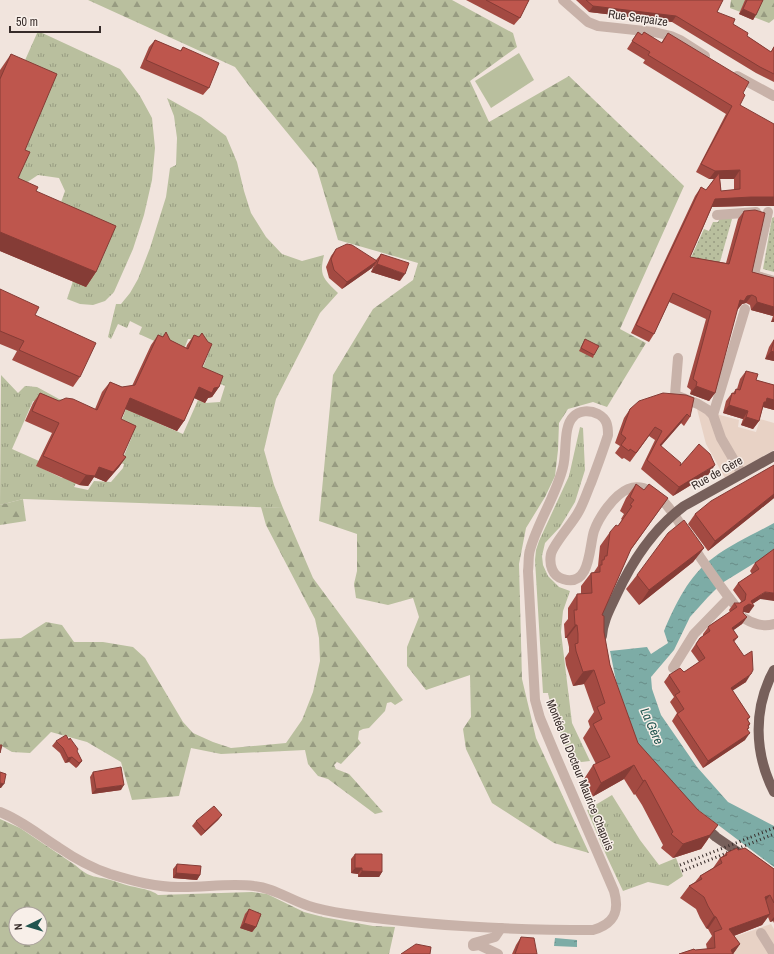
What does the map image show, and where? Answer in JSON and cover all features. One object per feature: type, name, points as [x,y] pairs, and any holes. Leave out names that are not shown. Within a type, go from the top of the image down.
[{"type":"main road","name":"Rue de Gère","points":[[603,644],[603,628],[605,619],[624,578],[642,549],[674,514],[690,503],[774,456]]},
{"type":"main road","points":[[774,670],[762,700],[759,726],[760,754],[768,780],[774,792]]},
{"type":"main road","points":[[694,818],[716,837],[752,861]]},
{"type":"street","name":"Rue Serpaize","points":[[563,0],[588,22],[598,26],[654,32],[671,36],[715,62]]},
{"type":"street","points":[[728,71],[774,96]]},
{"type":"street","points":[[717,215],[771,212],[753,278],[774,280]]},
{"type":"street","points":[[713,415],[744,309]]},
{"type":"street","points":[[678,358],[675,395],[698,404],[713,415],[721,438],[742,474]]},
{"type":"street","name":"Montée du Docteur Maurice Chapuis","points":[[0,812],[20,821],[58,848],[79,860],[109,873],[144,883],[181,888],[231,885],[256,886],[277,892],[308,906],[345,914],[454,926],[593,930],[602,927],[608,923],[616,911],[617,902],[614,891],[540,718],[535,700],[529,551],[562,472],[566,451],[568,424],[572,417],[579,412],[585,411],[596,413],[607,422],[608,435],[580,510],[552,552],[551,566],[553,572],[558,577],[563,580],[575,579],[585,570],[588,565],[594,532],[599,520],[620,494],[628,489],[638,487],[650,491],[674,514]]},
{"type":"street","points":[[673,668],[694,634],[729,598],[700,557],[674,514]]},
{"type":"street","points":[[744,618],[748,621],[761,625],[774,624]]},
{"type":"street","points":[[498,954],[479,945],[474,946],[473,944],[495,937],[501,928]]},
{"type":"street","points":[[761,933],[774,954]]},
{"type":"green space","points":[[88,0],[452,0],[513,33],[517,47],[470,81],[489,122],[569,76],[684,186],[620,329],[646,343],[607,407],[593,402],[568,409],[559,423],[555,476],[545,497],[526,528],[519,564],[522,679],[536,738],[589,853],[554,843],[492,803],[466,749],[463,729],[471,717],[470,675],[426,690],[407,666],[407,647],[419,617],[413,598],[388,605],[356,598],[354,584],[357,571],[357,534],[319,521],[333,375],[373,309],[413,280],[418,263],[338,240],[317,169],[235,67]]},
{"type":"green space","points":[[731,0],[774,0],[774,19],[769,23],[730,8]]},
{"type":"green space","points":[[38,31],[120,69],[140,96],[152,118],[155,148],[152,180],[144,215],[133,249],[114,292],[105,301],[93,305],[80,304],[67,299],[73,281],[55,219],[65,191],[59,178],[38,175],[26,183],[11,186],[18,76]]},
{"type":"green space","points":[[519,53],[534,80],[491,108],[475,81]]},
{"type":"green space","points":[[167,98],[201,117],[226,136],[237,162],[251,213],[266,237],[282,254],[302,261],[324,255],[322,272],[329,284],[338,293],[320,313],[276,399],[264,450],[274,485],[283,508],[23,499],[0,505],[1,375],[18,393],[25,386],[37,387],[59,399],[71,401],[53,409],[33,401],[12,449],[39,461],[37,466],[62,478],[80,475],[74,487],[88,490],[94,481],[111,482],[123,468],[124,464],[115,461],[123,458],[133,434],[119,427],[126,409],[183,434],[198,400],[205,403],[220,402],[225,386],[200,375],[209,352],[197,339],[188,339],[177,367],[172,349],[139,334],[142,327],[130,321],[127,328],[118,324],[111,339],[108,337],[116,304],[121,304],[130,293],[138,279],[150,248],[166,197],[170,168],[176,165],[177,138],[174,116]]},
{"type":"green space","points":[[721,216],[732,219],[718,269],[682,277],[704,229],[709,231],[713,222],[718,222]]},
{"type":"green space","points":[[774,217],[774,272],[763,269],[772,218]]},
{"type":"green space","points":[[580,427],[583,428],[585,470],[575,502],[560,527],[545,543],[542,556],[543,565],[548,576],[559,587],[570,591],[563,611],[561,632],[572,723],[590,761],[573,763],[553,717],[548,693],[543,693],[535,560],[539,541],[569,476]]},
{"type":"green space","points":[[23,499],[26,521],[0,525],[0,505]]},
{"type":"green space","points":[[261,507],[283,508],[313,578],[403,700],[395,705],[391,702],[387,703],[385,711],[369,728],[359,731],[358,739],[361,743],[341,764],[337,762],[334,765],[336,769],[349,774],[383,812],[375,814],[328,779],[318,776],[308,764],[305,750],[221,754],[191,748],[179,796],[132,800],[121,762],[87,742],[51,732],[30,753],[12,752],[0,745],[0,639],[21,638],[46,622],[62,625],[74,642],[103,642],[133,647],[145,658],[183,722],[193,733],[231,748],[286,743],[302,720],[313,692],[320,661],[319,638],[315,619],[266,525]]},
{"type":"green space","points":[[612,795],[640,840],[659,865],[676,858],[683,876],[668,886],[648,882],[623,891],[587,810]]},
{"type":"green space","points":[[0,819],[20,828],[90,875],[147,890],[158,895],[252,892],[267,894],[304,912],[323,917],[373,926],[395,927],[389,954],[0,954]]},
{"type":"shaded area","points":[[697,409],[739,420],[738,427],[756,432],[760,419],[774,423],[774,450],[725,478],[706,444]]},
{"type":"shaded area","points":[[771,924],[774,929],[774,954],[724,954],[722,941]]},
{"type":"water","name":"La Gère","points":[[774,523],[774,551],[722,583],[708,597],[690,617],[674,650],[651,677],[652,689],[661,715],[697,767],[728,802],[774,826],[774,867],[693,806],[639,746],[616,681],[610,651],[647,647],[651,654],[668,643],[664,631],[673,611],[690,582],[704,565],[735,544]]},
{"type":"water","points":[[555,938],[577,940],[577,947],[554,946]]},
{"type":"building","points":[[486,0],[529,0],[520,18]]},
{"type":"building","points":[[586,0],[723,0],[717,12],[735,19],[733,24],[748,33],[747,36],[771,52],[774,47],[774,74],[676,16],[593,6]]},
{"type":"building","points":[[747,0],[763,0],[756,15],[743,9]]},
{"type":"building","points":[[638,32],[642,35],[644,32],[662,43],[668,33],[749,82],[743,93],[745,95],[740,105],[774,124],[774,197],[715,199],[690,257],[729,264],[744,211],[755,210],[765,213],[752,272],[774,278],[774,307],[757,302],[756,297],[752,295],[747,296],[744,301],[740,300],[715,393],[696,386],[697,382],[693,379],[711,311],[673,293],[654,334],[636,325],[701,187],[706,190],[719,173],[721,191],[740,189],[740,170],[715,171],[701,164],[732,106],[648,55],[650,52],[632,41]]},
{"type":"building","points":[[155,40],[181,51],[183,47],[219,63],[209,88],[146,60]]},
{"type":"building","points":[[11,54],[57,74],[25,150],[30,152],[18,178],[38,187],[36,191],[116,226],[96,272],[0,232],[0,79]]},
{"type":"building","points":[[347,244],[352,245],[377,261],[347,282],[334,270],[331,259],[336,249]]},
{"type":"building","points":[[381,254],[409,263],[405,274],[377,264]]},
{"type":"building","points":[[0,289],[39,307],[35,315],[96,343],[80,377],[19,350],[24,341],[0,331]]},
{"type":"building","points":[[166,332],[170,340],[188,349],[194,335],[199,337],[202,333],[208,342],[212,344],[202,367],[223,376],[219,387],[214,388],[212,393],[199,387],[184,421],[130,398],[121,419],[136,426],[123,455],[126,457],[113,472],[99,467],[95,476],[86,475],[43,456],[59,423],[32,411],[40,393],[59,401],[66,398],[73,399],[97,410],[110,382],[122,387],[135,385],[158,335],[163,337]]},
{"type":"building","points":[[585,339],[599,346],[594,355],[581,348]]},
{"type":"building","points":[[774,340],[774,352],[771,351]]},
{"type":"building","points":[[746,371],[758,374],[756,380],[774,385],[774,400],[767,398],[766,402],[764,402],[759,421],[746,417],[748,411],[729,405],[732,393],[735,394],[736,389],[740,390]]},
{"type":"building","points":[[663,393],[686,395],[694,398],[690,417],[687,414],[660,445],[681,463],[680,466],[699,444],[710,454],[715,465],[679,487],[647,460],[662,431],[655,427],[636,453],[630,449],[629,451],[621,445],[626,438],[621,434],[630,409],[639,401]]},
{"type":"building","points":[[774,465],[774,494],[715,541],[695,514],[711,501]]},
{"type":"building","points":[[636,484],[644,490],[649,484],[668,498],[631,549],[602,615],[604,616],[604,632],[610,665],[638,743],[698,810],[718,825],[710,835],[683,844],[671,834],[673,832],[645,780],[643,781],[634,765],[601,783],[593,765],[610,757],[593,724],[602,719],[597,707],[605,703],[594,670],[583,672],[575,644],[578,643],[574,610],[577,610],[577,594],[592,593],[591,573],[600,572],[602,560],[604,560],[605,556],[607,556],[610,532],[616,525],[618,526],[632,506],[630,505],[634,500],[630,497]]},
{"type":"building","points":[[684,520],[704,548],[649,590],[637,575],[668,533]]},
{"type":"building","points":[[774,549],[774,593],[765,592],[751,601],[754,606],[749,604],[744,607],[743,613],[747,617],[732,628],[738,637],[733,640],[744,656],[752,651],[753,670],[751,674],[731,688],[750,717],[747,719],[750,724],[748,725],[749,728],[747,729],[750,733],[708,761],[677,714],[684,709],[675,695],[680,692],[669,675],[680,668],[684,672],[705,658],[696,644],[700,638],[710,631],[709,626],[737,607],[734,603],[740,603],[745,600],[746,594],[738,583],[759,569],[755,563]]},
{"type":"building","points":[[66,735],[78,749],[77,751],[82,761],[79,763],[72,757],[68,758],[63,748],[56,741]]},
{"type":"building","points":[[121,767],[124,785],[96,789],[93,772]]},
{"type":"building","points":[[0,772],[6,774],[4,784],[0,783]]},
{"type":"building","points":[[214,806],[222,815],[205,831],[196,821]]},
{"type":"building","points":[[737,848],[738,850],[745,848],[774,869],[774,903],[770,895],[765,897],[770,914],[729,929],[740,944],[731,950],[733,954],[679,954],[694,949],[715,948],[714,932],[722,929],[704,897],[689,886],[702,879],[700,876],[722,863],[720,858],[727,855],[726,853]]},
{"type":"building","points":[[355,854],[382,854],[382,872],[362,871],[362,868],[355,868]]},
{"type":"building","points":[[177,864],[201,866],[200,875],[176,873]]},
{"type":"building","points":[[249,909],[261,914],[256,927],[244,923]]},
{"type":"building","points":[[521,937],[534,938],[537,954],[515,954]]},
{"type":"building","points":[[416,944],[431,947],[430,954],[401,954]]},
{"type":"railway","points":[[680,865],[774,828]]},
{"type":"railway","points":[[682,871],[774,834]]}]
